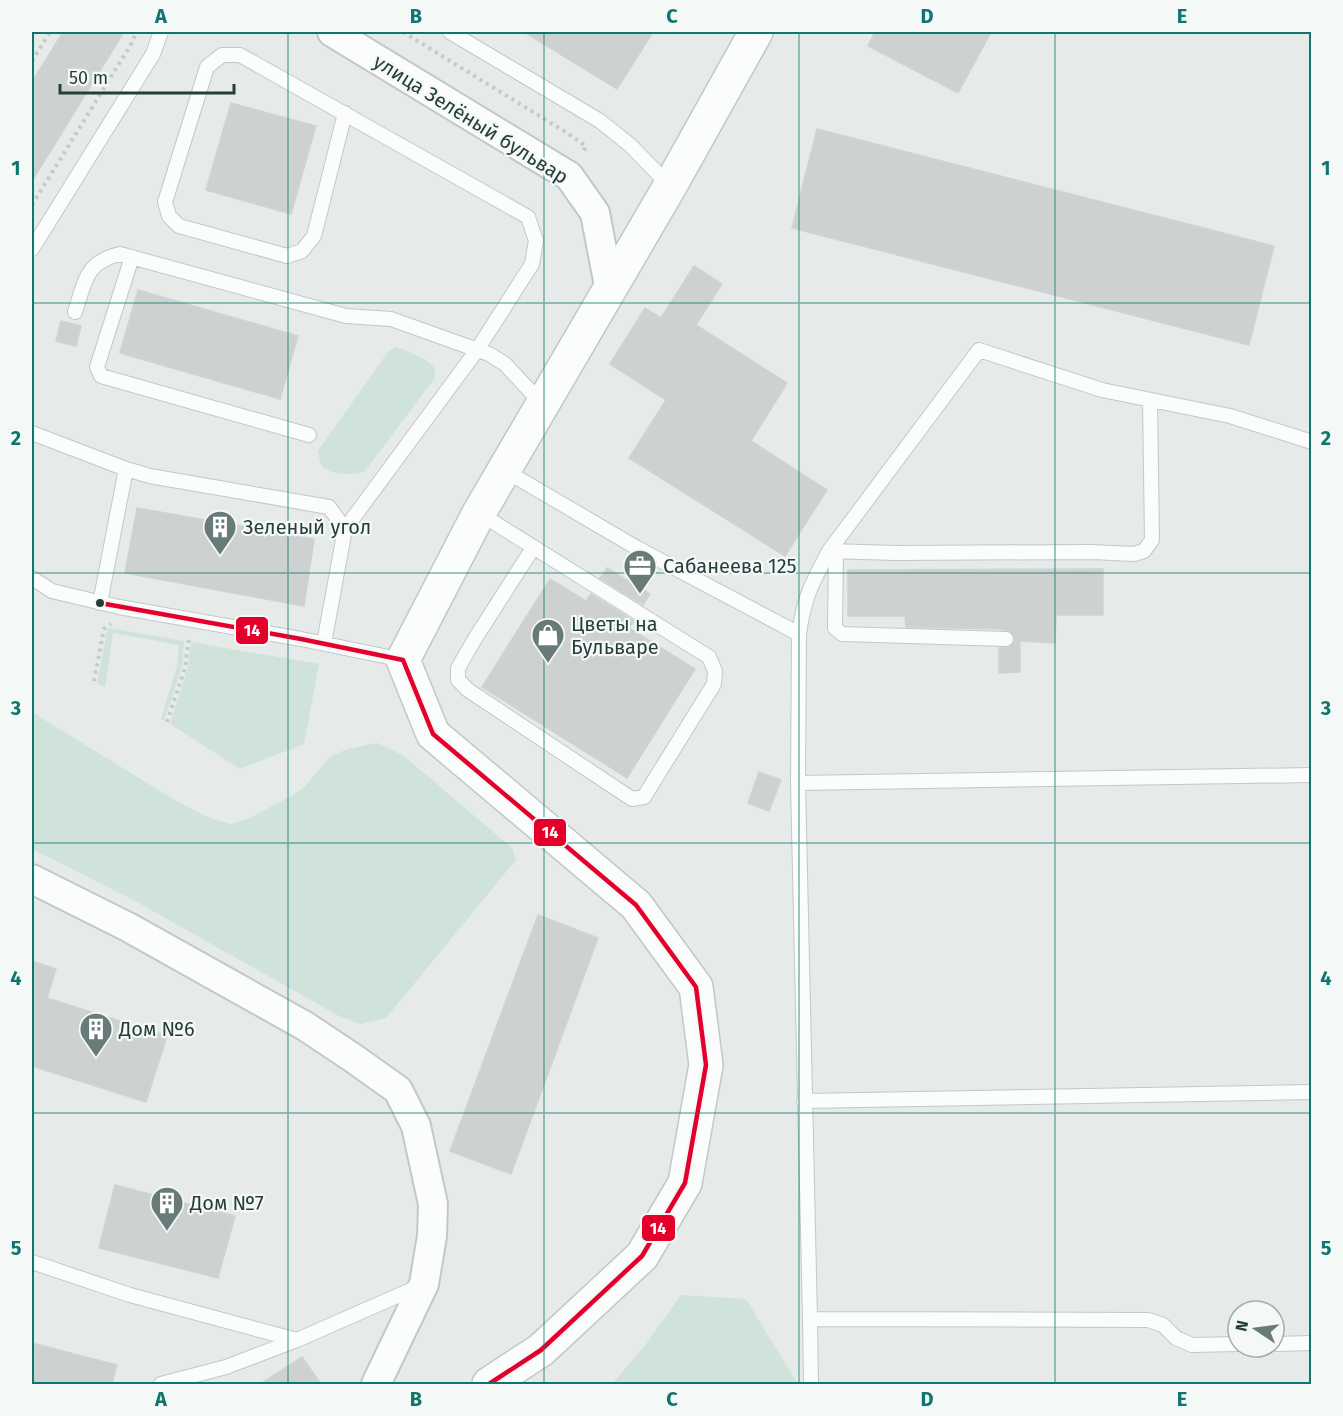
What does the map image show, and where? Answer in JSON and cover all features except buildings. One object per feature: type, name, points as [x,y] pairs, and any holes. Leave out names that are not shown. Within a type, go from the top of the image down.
[{"type":"main road","points":[[489,1384],[541,1350],[642,1256],[685,1183],[706,1065],[696,987],[636,905],[434,734],[403,660],[479,513],[610,291],[756,32]]},
{"type":"street","name":"улица Зелёный бульвар","points":[[332,32],[569,176],[595,213],[610,291]]},
{"type":"street","points":[[32,879],[128,927],[305,1026],[398,1090],[416,1126],[433,1204],[432,1236],[424,1284],[376,1384]]},
{"type":"lane","points":[[32,249],[153,54],[161,32]]},
{"type":"lane","points":[[450,32],[600,121],[630,146],[670,186]]},
{"type":"lane","points":[[324,643],[345,529],[477,350],[532,264],[536,241],[528,217],[345,113],[240,55],[222,55],[207,67],[165,202],[169,216],[179,226],[287,256],[302,251],[314,236],[345,113]]},
{"type":"lane","points":[[75,312],[89,272],[103,258],[120,254],[346,316],[390,319],[489,354],[506,364],[542,404]]},
{"type":"lane","points":[[132,257],[97,367],[101,376],[309,435]]},
{"type":"lane","points":[[812,1384],[798,783],[799,634],[803,605],[809,587],[832,551],[979,350],[1102,390],[1230,416],[1311,442]]},
{"type":"lane","points":[[832,551],[1134,554],[1144,551],[1152,540],[1150,400]]},
{"type":"lane","points":[[32,433],[150,476],[328,507],[345,529]]},
{"type":"lane","points":[[100,603],[126,469]]},
{"type":"lane","points":[[504,470],[637,548],[799,634]]},
{"type":"lane","points":[[479,513],[709,657],[716,671],[714,684],[644,797],[638,800],[632,799],[468,690],[458,680],[458,668],[533,548]]},
{"type":"lane","points":[[832,551],[835,628],[842,634],[1006,639]]},
{"type":"lane","points":[[32,578],[52,591],[100,603],[324,643],[403,660]]},
{"type":"lane","points":[[798,783],[1311,775]]},
{"type":"lane","points":[[804,1101],[1311,1092]]},
{"type":"lane","points":[[32,1262],[130,1295],[297,1341]]},
{"type":"lane","points":[[160,1384],[226,1367],[297,1341],[424,1284]]},
{"type":"lane","points":[[810,1319],[1148,1320],[1163,1325],[1176,1338],[1192,1345],[1226,1344]]},
{"type":"lane","points":[[1286,1344],[1311,1343]]},
{"type":"path","points":[[32,61],[50,32]]},
{"type":"path","points":[[32,205],[133,41],[136,32]]},
{"type":"path","points":[[403,32],[586,146],[582,156]]},
{"type":"path","points":[[94,681],[104,629],[112,623]]},
{"type":"path","points":[[178,635],[200,638]]},
{"type":"path","points":[[167,722],[184,668],[189,636]]},
{"type":"green space","points":[[395,347],[427,361],[434,368],[435,378],[365,471],[343,474],[325,469],[320,462],[318,451],[387,353]]},
{"type":"green space","points":[[109,628],[184,641],[182,667],[164,721],[161,719],[177,666],[179,645],[113,633],[105,687],[97,683]]},
{"type":"green space","points":[[191,642],[319,664],[304,744],[240,769],[170,724],[188,667]]},
{"type":"green space","points":[[32,712],[173,799],[207,817],[231,824],[248,819],[293,795],[304,787],[330,757],[347,749],[378,743],[404,756],[512,848],[516,860],[386,1018],[361,1024],[339,1016],[135,901],[32,849]]},
{"type":"green space","points":[[681,1295],[746,1299],[798,1384],[612,1384],[646,1344]]},
{"type":"transit line","name":"14","points":[[100,603],[403,660]]},
{"type":"transit line","name":"14","points":[[403,660],[433,734],[636,905],[696,987],[706,1065],[685,1183],[642,1256],[541,1350],[489,1384]]},
{"type":"place","name":"Зеленый угол","points":[[220,556]]},
{"type":"place","name":"Сабанеева 125","points":[[640,595]]},
{"type":"place","name":"Цветы на Бульваре","points":[[548,664]]},
{"type":"place","name":"Дом №6","points":[[96,1058]]},
{"type":"place","name":"Дом №7","points":[[167,1232]]}]
